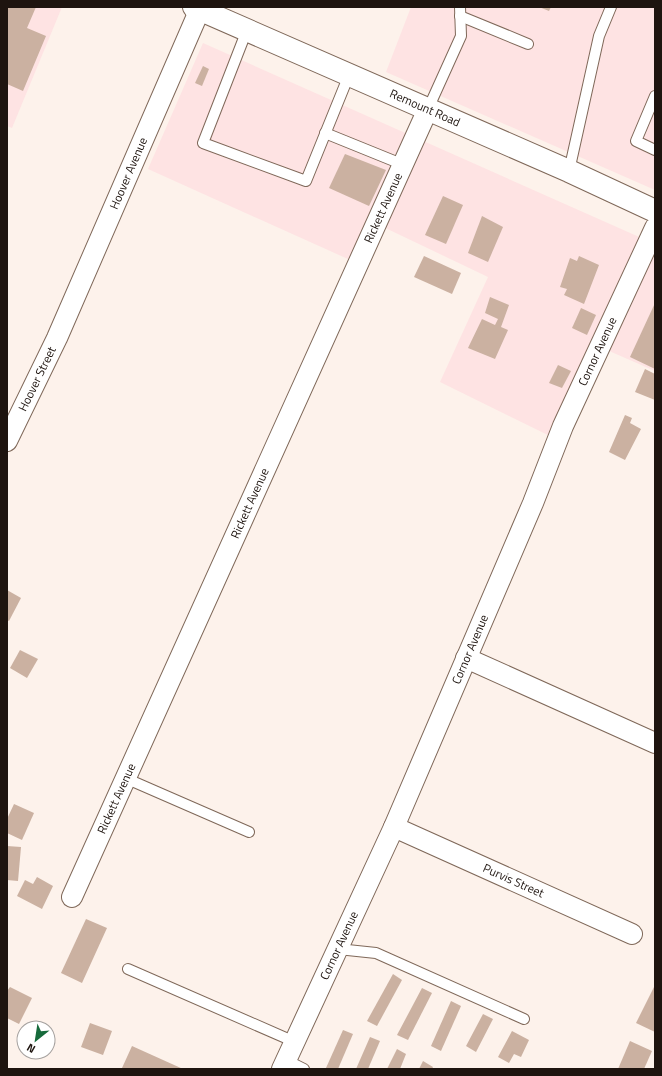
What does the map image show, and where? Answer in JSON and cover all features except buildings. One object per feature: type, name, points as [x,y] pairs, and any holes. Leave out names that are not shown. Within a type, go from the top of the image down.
[{"type":"main road","name":"Remount Road","points":[[197,8],[569,171],[655,211]]},
{"type":"street","name":"Hoover Avenue","points":[[57,338],[197,8]]},
{"type":"street","name":"Rickett Avenue","points":[[72,897],[428,109]]},
{"type":"street","name":"Cornor Avenue","points":[[284,1065],[394,828],[533,503],[563,426],[655,228]]},
{"type":"street","name":"Hoover Street","points":[[7,441],[57,338]]},
{"type":"street","points":[[466,658],[655,743]]},
{"type":"street","name":"Purvis Street","points":[[394,828],[632,934]]},
{"type":"lane","points":[[569,171],[599,36],[611,7]]},
{"type":"lane","points":[[428,109],[461,36],[460,12],[528,44]]},
{"type":"lane","points":[[247,30],[203,143],[306,181],[349,74]]},
{"type":"lane","points":[[655,96],[636,141],[655,150]]},
{"type":"lane","points":[[325,133],[404,165]]},
{"type":"lane","points":[[126,778],[249,832]]},
{"type":"lane","points":[[338,949],[376,953],[524,1020]]},
{"type":"lane","points":[[128,969],[295,1042]]},
{"type":"lane","points":[[284,1065],[304,1069]]},
{"type":"shaded area","points":[[7,7],[62,7],[12,128],[7,126]]},
{"type":"shaded area","points":[[411,7],[655,7],[655,190],[386,72]]},
{"type":"shaded area","points":[[203,43],[655,244],[655,371],[600,347],[558,440],[440,382],[488,277],[377,224],[359,264],[148,169]]}]
